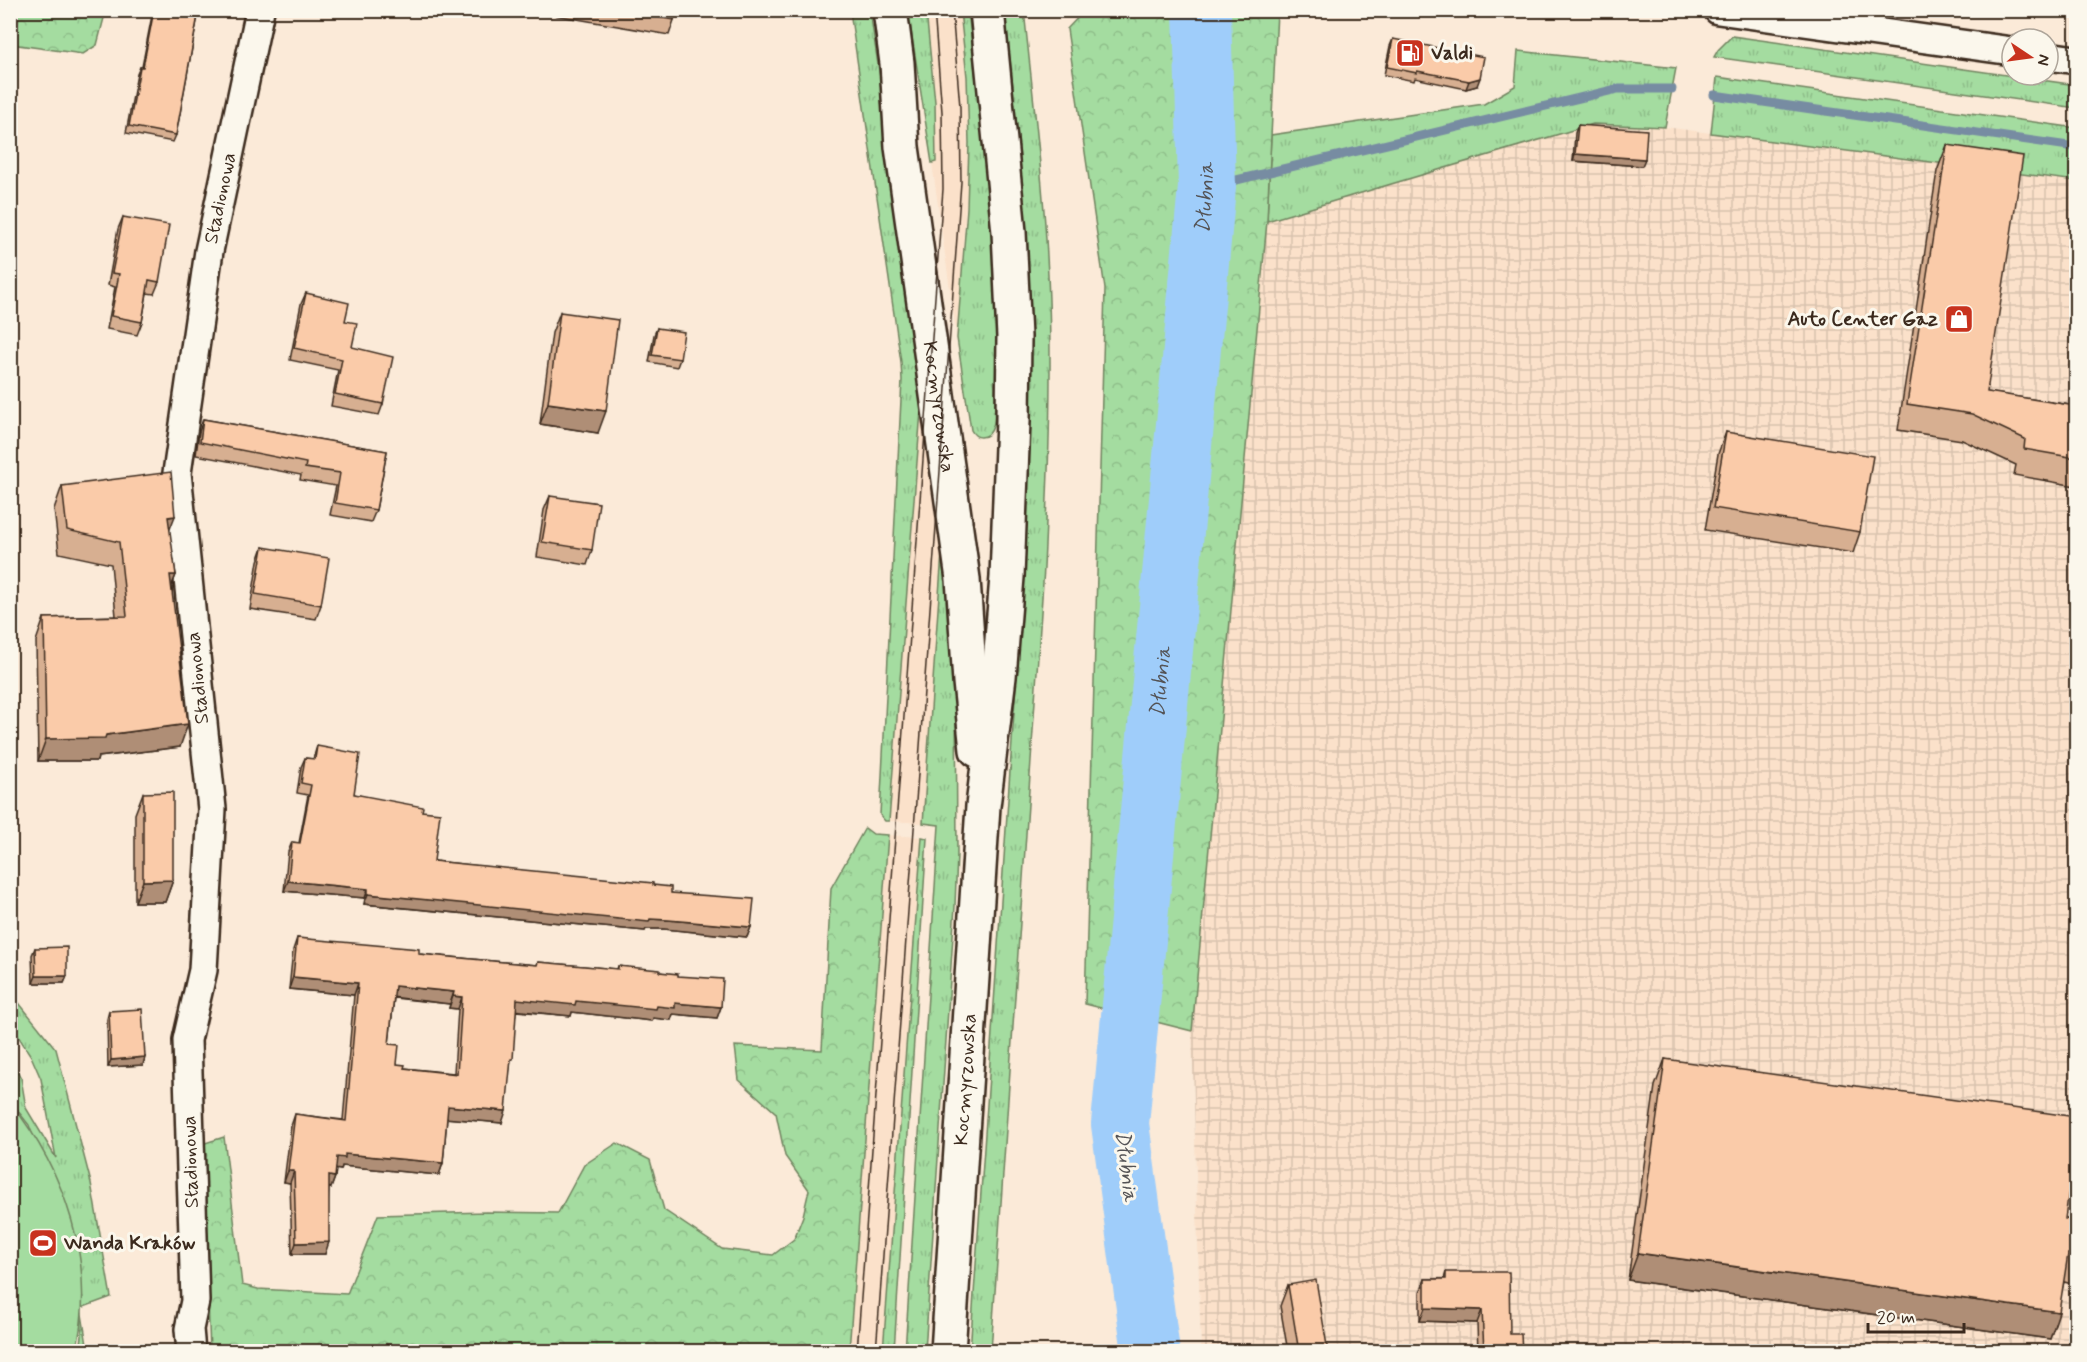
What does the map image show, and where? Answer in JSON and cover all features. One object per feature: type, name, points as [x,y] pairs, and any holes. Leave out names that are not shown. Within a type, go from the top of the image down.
[{"type":"main road","name":"Kocmyrzowska","points":[[890,10],[897,63],[902,147],[963,579],[970,682],[983,806]]},
{"type":"main road","name":"Kocmyrzowska","points":[[948,1352],[983,806],[999,677],[1012,484],[1014,376],[1009,232],[987,10]]},
{"type":"street","name":"Stadionowa","points":[[191,1352],[189,1329],[195,1301],[187,1040],[203,970],[212,809],[177,473],[209,251],[260,10]]},
{"type":"street","points":[[1718,10],[2000,49]]},
{"type":"street","points":[[2060,58],[2076,60]]},
{"type":"shaded area","points":[[926,11],[960,11],[967,76],[968,174],[957,338],[932,163],[936,162],[932,61]]},
{"type":"shaded area","points":[[1593,124],[1665,127],[2076,181],[2076,1351],[1201,1352],[1192,1031],[1267,221]]},
{"type":"shaded area","points":[[924,372],[944,524],[923,823],[889,821]]},
{"type":"shaded area","points":[[888,835],[922,837],[883,1351],[849,1352]]},
{"type":"green space","points":[[11,10],[103,11],[104,18],[97,45],[83,54],[11,44]]},
{"type":"green space","points":[[1024,10],[1039,155],[1049,300],[1047,501],[991,1351],[970,1352],[1029,466],[1031,351],[1028,266],[1005,11]]},
{"type":"green space","points":[[850,11],[870,11],[924,372],[889,821],[885,821],[880,815],[902,380]]},
{"type":"green space","points":[[908,11],[926,11],[935,102],[936,162],[932,163]]},
{"type":"green space","points":[[960,11],[968,11],[993,253],[996,350],[995,415],[993,428],[986,436],[981,437],[975,435],[971,430],[957,338],[967,208],[969,143],[967,77]]},
{"type":"green space","points":[[1084,11],[1277,11],[1267,221],[1192,1031],[1085,1004],[1105,289],[1067,29]]},
{"type":"green space","points":[[1732,36],[2000,74],[2000,87],[2060,87],[2060,83],[2076,85],[2076,108],[1714,57]]},
{"type":"green space","points":[[1518,51],[1676,68],[1665,127],[1593,124],[1267,221],[1271,135],[1484,104],[1515,86]]},
{"type":"green space","points":[[1717,77],[2076,128],[2076,181],[1711,133]]},
{"type":"green space","points":[[944,524],[956,683],[955,906],[925,1351],[905,1352],[939,825],[923,823]]},
{"type":"green space","points":[[865,828],[873,834],[888,835],[849,1351],[210,1351],[202,1144],[224,1137],[242,1285],[258,1289],[347,1294],[378,1215],[558,1213],[584,1165],[617,1143],[650,1160],[664,1210],[722,1249],[773,1255],[794,1239],[803,1216],[809,1190],[785,1156],[776,1113],[739,1080],[735,1046],[822,1050],[831,888]]},
{"type":"green space","points":[[922,837],[927,838],[894,1351],[883,1351]]},
{"type":"green space","points":[[11,993],[56,1049],[91,1183],[111,1297],[81,1308],[80,1267],[29,1125],[11,1102],[10,1058],[21,1078],[26,1108],[56,1158],[41,1079],[31,1056],[11,1025]]},
{"type":"green space","name":"Wanda Kraków","points":[[10,1102],[46,1158],[61,1188],[72,1220],[79,1252],[82,1285],[81,1318],[76,1351],[11,1351]]},
{"type":"green space","points":[[81,1309],[88,1351],[80,1351]]},
{"type":"building","points":[[154,10],[199,10],[176,135],[129,126]]},
{"type":"building","points":[[618,10],[676,10],[674,20]]},
{"type":"building","points":[[1393,39],[1484,57],[1480,78],[1469,81],[1387,67]]},
{"type":"building","points":[[1578,125],[1647,130],[1645,159],[1575,154]]},
{"type":"building","points":[[1947,145],[2023,156],[1987,392],[2076,406],[2076,458],[2024,449],[2025,439],[1972,414],[1907,404]]},
{"type":"building","points":[[123,217],[169,225],[159,282],[149,280],[142,322],[111,316],[119,274],[112,273]]},
{"type":"building","points":[[306,293],[349,303],[345,321],[357,323],[352,347],[393,357],[383,404],[335,394],[342,359],[294,348]]},
{"type":"building","points":[[560,312],[618,320],[606,411],[548,403]]},
{"type":"building","points":[[657,328],[684,332],[680,359],[652,355]]},
{"type":"building","points":[[203,419],[387,451],[376,510],[335,503],[340,473],[305,468],[306,463],[200,442]]},
{"type":"building","points":[[1726,432],[1873,456],[1860,532],[1713,508]]},
{"type":"building","points":[[171,472],[175,516],[168,517],[176,575],[170,575],[188,724],[106,735],[105,738],[46,739],[44,618],[127,616],[119,542],[67,530],[62,486]]},
{"type":"building","points":[[550,496],[599,503],[592,550],[542,542]]},
{"type":"building","points":[[263,547],[329,558],[321,605],[255,594]]},
{"type":"building","points":[[317,746],[360,754],[354,794],[423,807],[422,811],[440,813],[434,861],[653,883],[653,885],[671,887],[671,893],[754,899],[751,927],[650,919],[649,922],[368,894],[368,889],[288,881],[292,842],[300,843],[311,785],[301,783],[305,758],[315,759]]},
{"type":"building","points":[[173,792],[173,880],[143,881],[143,793]]},
{"type":"building","points":[[297,938],[419,949],[419,954],[537,965],[538,962],[618,969],[618,966],[660,970],[660,972],[678,974],[678,976],[723,979],[721,1007],[675,1003],[675,1008],[657,1006],[656,1009],[576,1001],[575,1005],[517,999],[513,1059],[511,1059],[506,1111],[448,1106],[443,1163],[345,1154],[345,1158],[337,1157],[335,1177],[329,1176],[329,1242],[296,1243],[294,1171],[288,1171],[295,1114],[346,1121],[358,983],[293,977]],"holes":[[[395,986],[454,992],[453,996],[462,997],[457,1074],[404,1068],[405,1065],[397,1064],[399,1045],[389,1044]]]},
{"type":"building","points":[[67,947],[67,976],[36,976],[35,948]]},
{"type":"building","points":[[142,1009],[145,1057],[111,1060],[109,1011]]},
{"type":"building","points":[[1665,1059],[2076,1117],[2076,1140],[2065,1219],[2076,1221],[2076,1256],[2068,1254],[2059,1312],[1638,1253]]},
{"type":"building","points":[[1446,1272],[1509,1272],[1510,1334],[1521,1334],[1522,1352],[1484,1352],[1482,1310],[1425,1308],[1425,1279],[1446,1279]]},
{"type":"building","points":[[1316,1280],[1328,1352],[1299,1352],[1288,1285]]},
{"type":"building","points":[[1405,1345],[1405,1352],[1376,1352],[1376,1347]]},
{"type":"waterway","name":"Dłubnia","points":[[1151,1352],[1120,1124],[1207,187],[1202,10]]},
{"type":"waterway","points":[[1207,187],[1617,89],[1672,89]]},
{"type":"waterway","points":[[1714,95],[2076,147]]},
{"type":"tram line","points":[[857,1352],[943,189],[942,112],[934,10]]},
{"type":"tram line","points":[[876,1352],[961,182],[960,107],[952,10]]},
{"type":"place","name":"Valdi","points":[[1410,53]]},
{"type":"place","name":"Auto Center Gaz","points":[[1959,319]]},
{"type":"place","name":"Wanda Kraków","points":[[43,1243]]}]
